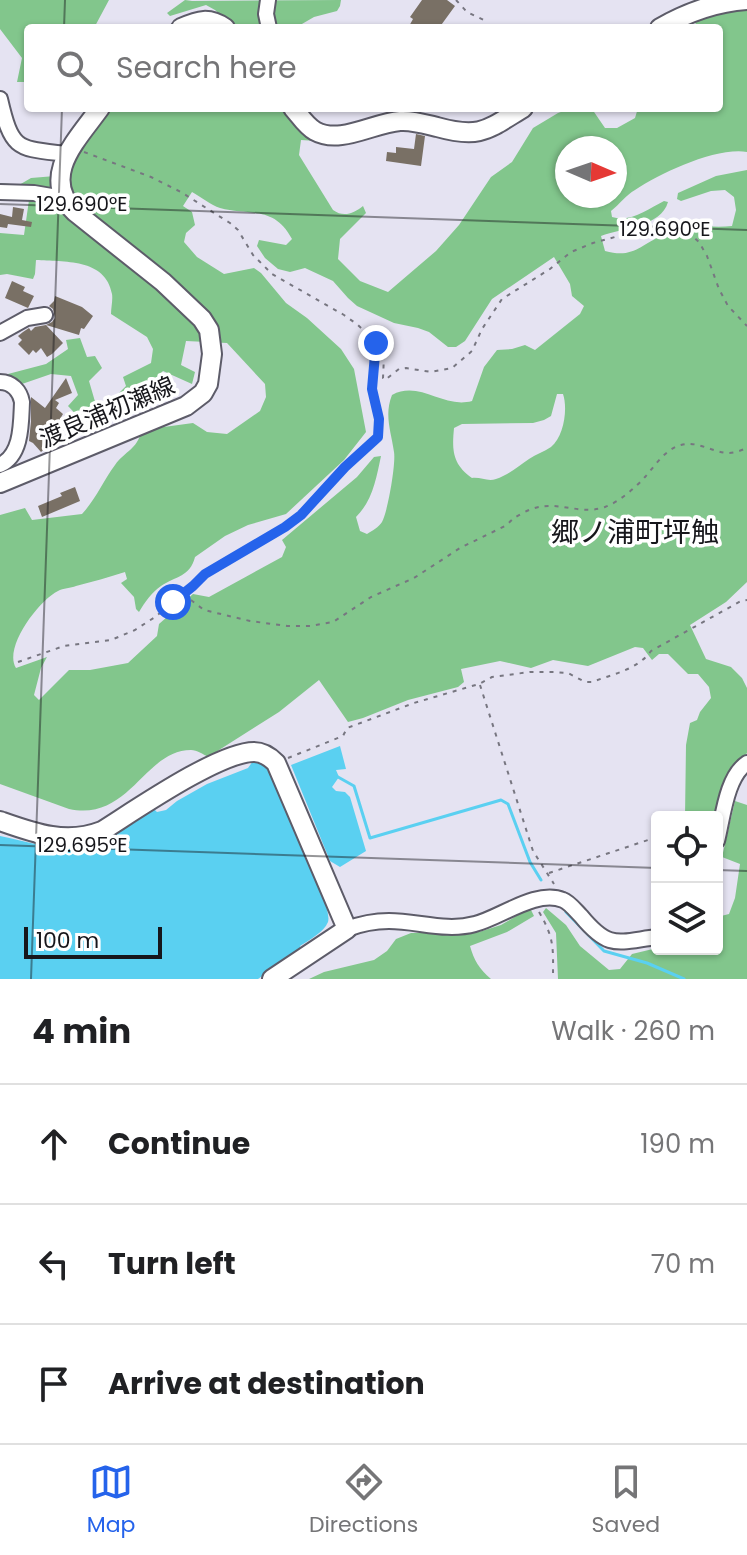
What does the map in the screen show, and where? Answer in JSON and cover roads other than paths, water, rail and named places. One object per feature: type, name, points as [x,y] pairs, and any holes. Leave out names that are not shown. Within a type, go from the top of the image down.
[{"type":"main road","points":[[667,24],[713,4],[747,0]]},
{"type":"main road","points":[[190,24],[206,19],[219,24]]},
{"type":"main road","points":[[63,198],[60,175],[69,151],[97,112]]},
{"type":"main road","points":[[305,116],[314,130],[324,135],[337,135],[401,120],[457,133],[473,133],[484,131],[516,112]]},
{"type":"main road","name":"渡良浦初瀬線","points":[[0,483],[186,406],[203,393],[208,384],[212,340],[202,319],[163,282],[75,212],[63,198]]},
{"type":"main road","points":[[0,821],[48,836],[67,838],[92,834],[219,763],[242,754],[263,754],[276,763],[347,929],[272,979]]},
{"type":"street","points":[[268,0],[268,24]]},
{"type":"street","points":[[0,99],[6,127],[21,146],[29,150],[69,151]]},
{"type":"street","points":[[0,192],[63,198]]},
{"type":"street","points":[[0,333],[20,321],[45,315]]},
{"type":"street","points":[[0,382],[12,386],[22,402],[17,447],[9,461],[0,465]]},
{"type":"street","points":[[723,817],[736,773],[747,763]]},
{"type":"street","points":[[347,929],[389,921],[440,927],[477,924],[536,899],[562,899],[606,940],[651,938]]},
{"type":"water","points":[[340,746],[346,769],[336,770],[339,777],[332,787],[350,797],[366,851],[340,867],[330,861],[291,765]]},
{"type":"water","points":[[253,761],[268,767],[315,871],[328,911],[328,922],[320,932],[258,979],[0,979],[0,836],[50,847],[88,846],[154,809],[157,812],[166,810],[207,784],[248,768]]},
{"type":"waterway","points":[[338,777],[354,786],[370,838],[501,800],[508,804],[530,862],[541,880]]},
{"type":"waterway","points":[[566,912],[604,951],[647,963],[684,979]]},
{"type":"district","name":"郷ノ浦町坪触","points":[[635,532]]}]
